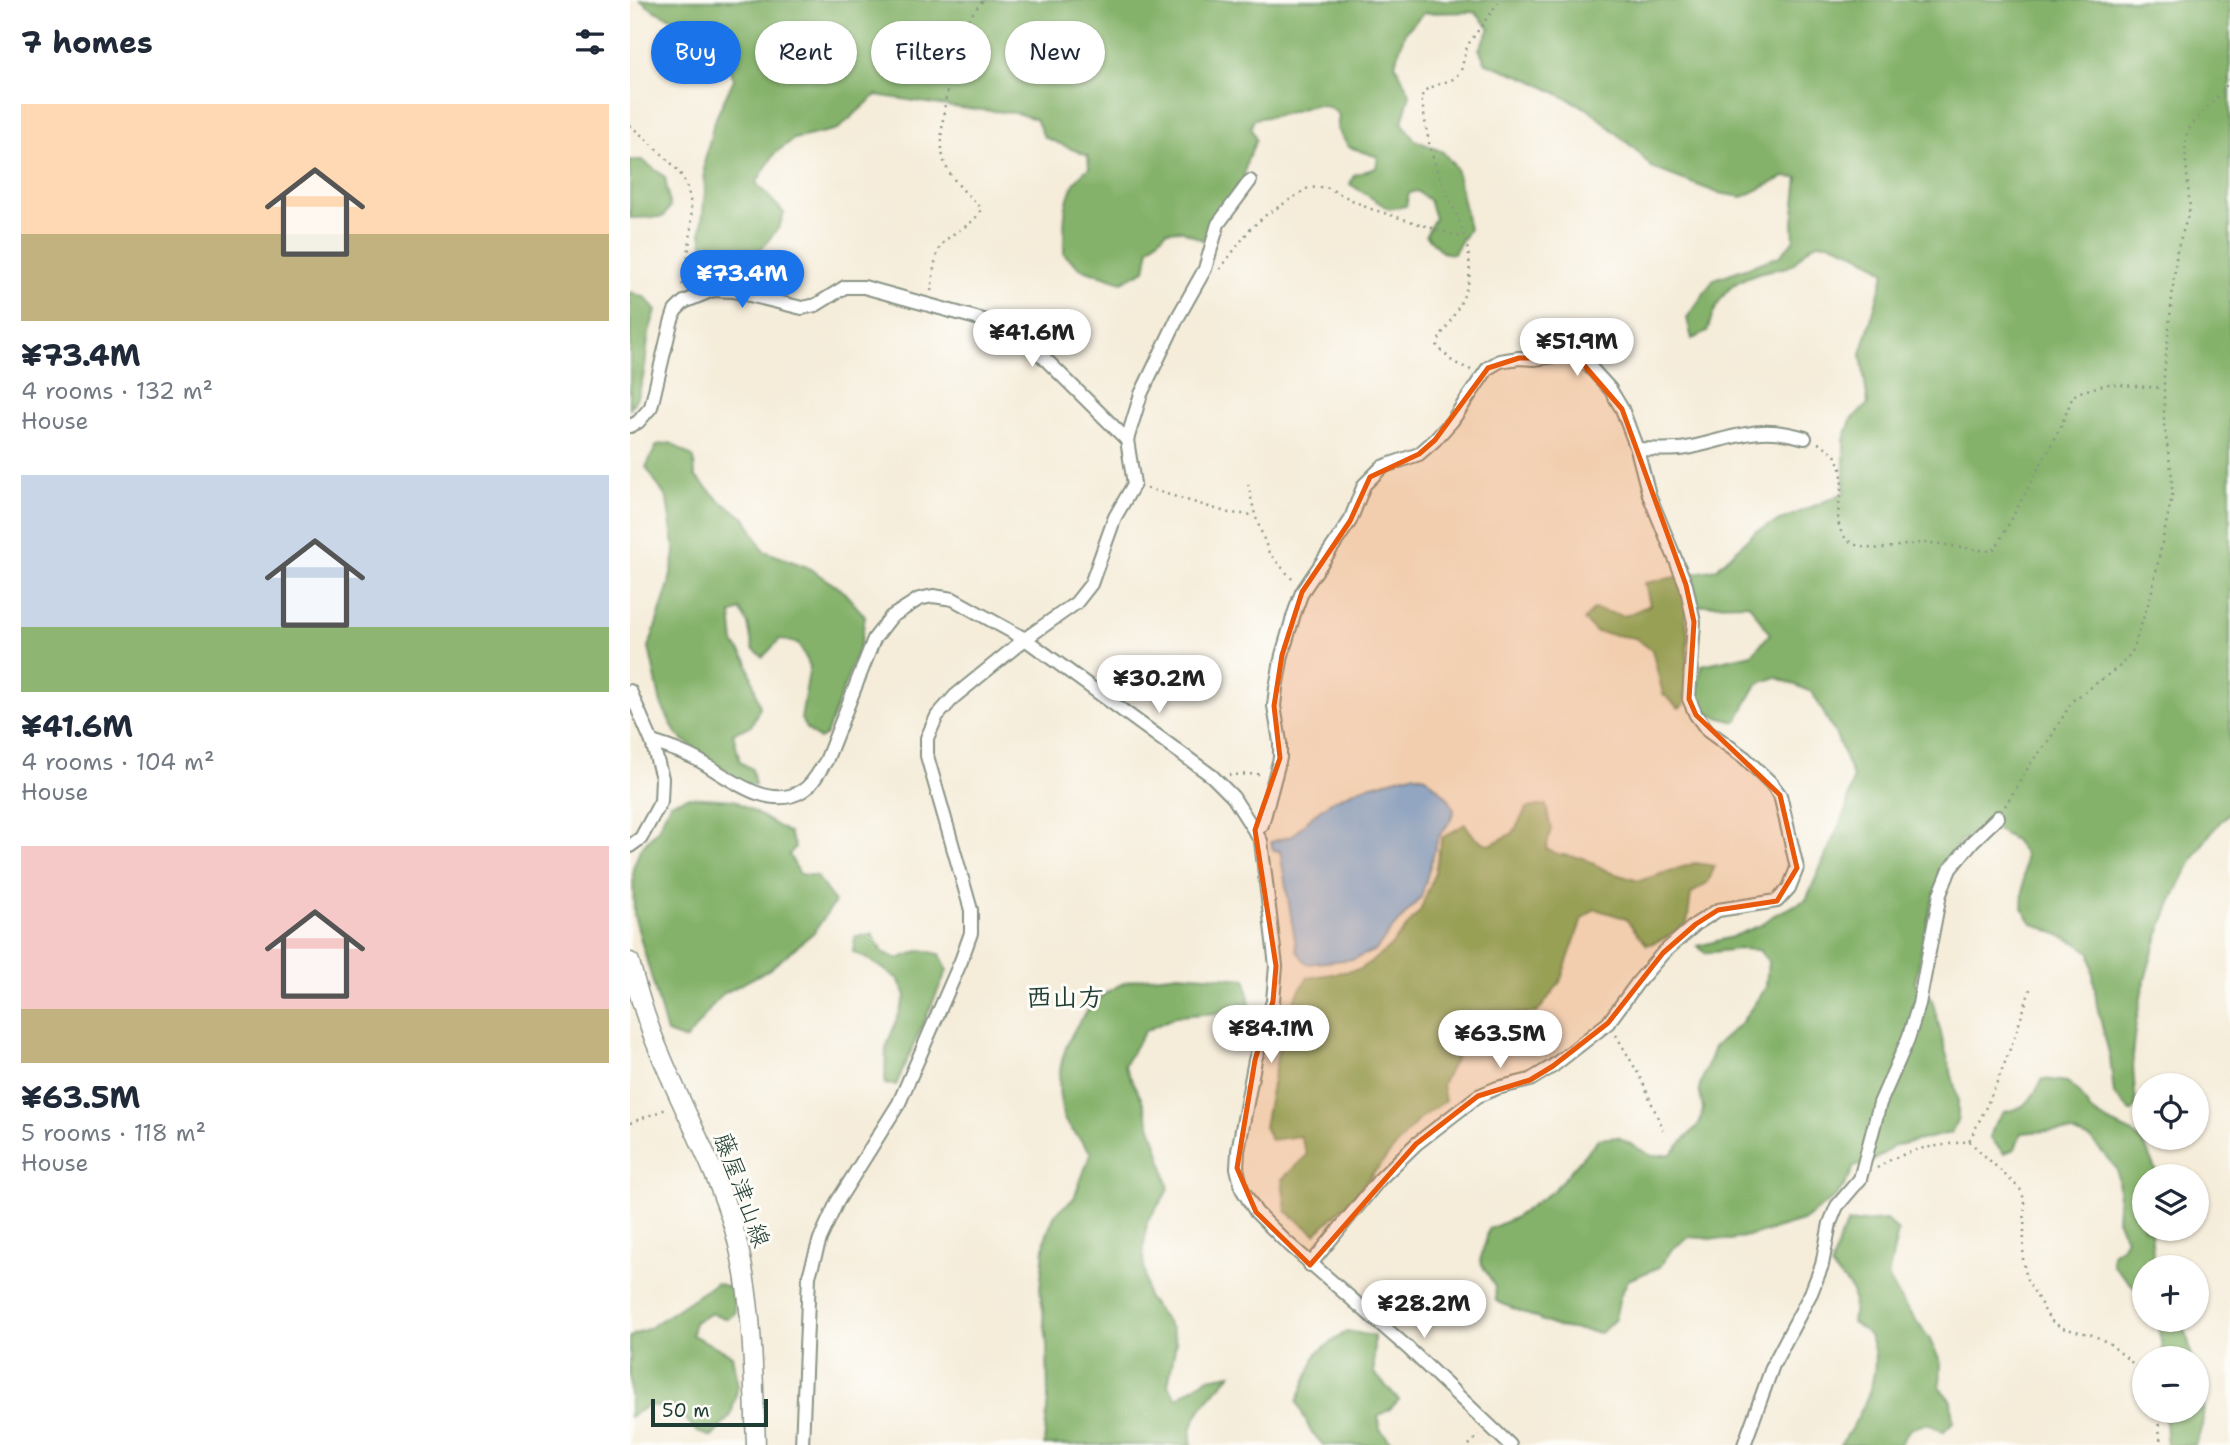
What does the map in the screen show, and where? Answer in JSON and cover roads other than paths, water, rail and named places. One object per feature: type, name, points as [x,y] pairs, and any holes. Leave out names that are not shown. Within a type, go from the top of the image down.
[{"type":"main road","name":"藤屋津山線","points":[[630,962],[659,1052],[719,1185],[744,1272],[751,1319],[756,1445]]},
{"type":"street","points":[[802,1445],[809,1276],[820,1239],[837,1202],[899,1103],[971,933],[971,910],[927,756],[927,738],[937,716],[955,696],[1025,639],[1076,603],[1091,584],[1115,517],[1134,484],[1127,440],[1141,394],[1178,317],[1205,270],[1218,224],[1250,181]]},
{"type":"street","points":[[630,426],[638,422],[651,407],[671,323],[675,311],[684,302],[713,290],[733,291],[802,308],[816,305],[845,287],[864,287],[1019,332],[1127,440]]},
{"type":"street","points":[[1258,835],[1280,758],[1274,706],[1276,688],[1282,655],[1301,592],[1350,520],[1364,485],[1382,467],[1419,454],[1452,421],[1488,368],[1509,359],[1561,355],[1577,357],[1610,389],[1622,409],[1637,449],[1649,495],[1686,584],[1694,622],[1689,699],[1707,731],[1745,758],[1772,783],[1780,795],[1797,868],[1789,888],[1777,901],[1718,910],[1696,924],[1655,963],[1608,1024],[1553,1066],[1530,1080],[1478,1096],[1416,1144],[1379,1180],[1310,1265]]},
{"type":"street","points":[[1637,449],[1687,448],[1744,433],[1773,431],[1805,438]]},
{"type":"street","points":[[652,742],[700,761],[737,786],[768,796],[790,796],[803,791],[826,761],[874,639],[891,617],[919,599],[933,596],[953,598],[1025,639],[1212,776],[1233,797],[1258,835],[1276,966],[1273,1001],[1255,1060],[1237,1168],[1242,1189],[1256,1212],[1310,1265],[1408,1348],[1510,1445]]},
{"type":"street","points":[[630,691],[652,742],[662,778],[661,801],[641,838],[630,846]]},
{"type":"street","points":[[1745,1445],[1773,1365],[1811,1293],[1822,1265],[1834,1214],[1860,1179],[1880,1102],[1908,1040],[1919,1004],[1940,894],[1950,869],[1998,817]]},
{"type":"water","points":[[1412,774],[1426,777],[1449,799],[1454,810],[1438,838],[1421,897],[1376,950],[1354,959],[1307,964],[1297,951],[1280,851],[1273,850],[1271,842],[1292,836],[1314,814],[1334,800],[1361,788]]},
{"type":"district","name":"西山方","points":[[1065,997]]}]
